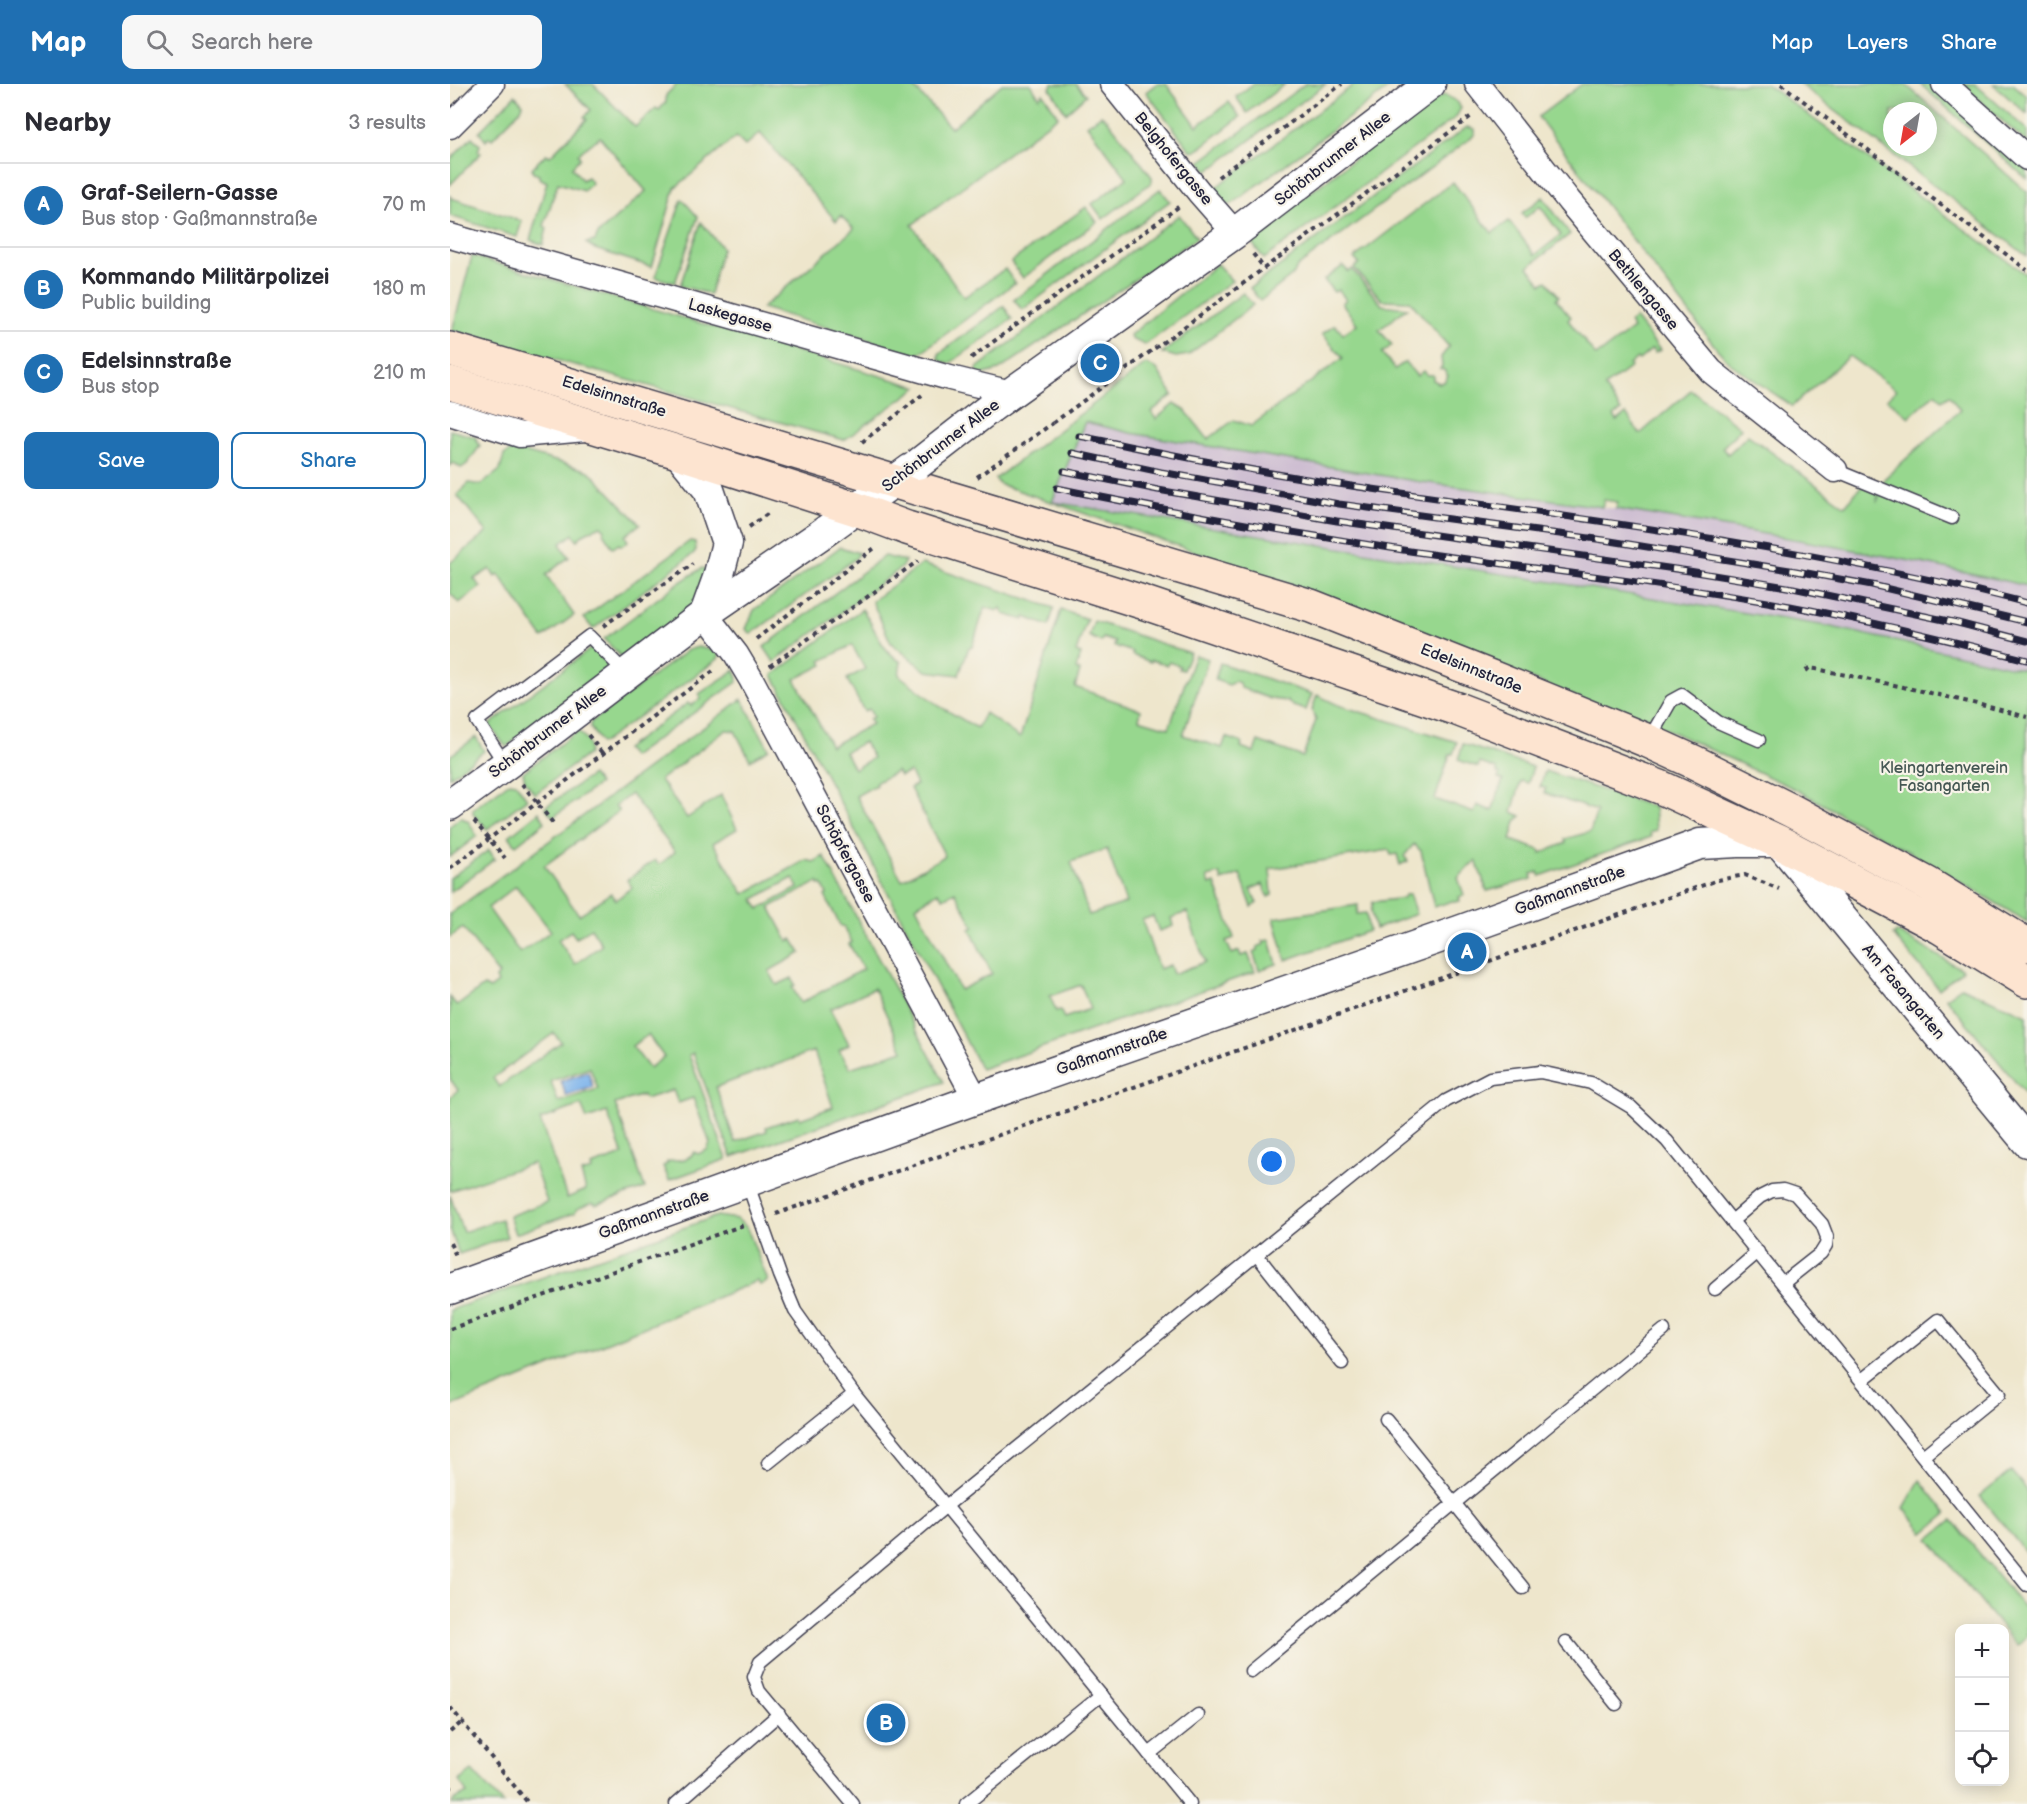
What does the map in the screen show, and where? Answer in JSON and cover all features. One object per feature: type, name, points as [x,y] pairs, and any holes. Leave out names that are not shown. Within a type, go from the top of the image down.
[{"type":"main road","name":"Edelsinnstraße","points":[[450,349],[907,472],[949,498],[1311,606],[1648,741],[1694,762],[1792,811],[1928,884],[2027,945]]},
{"type":"main road","name":"Edelsinnstraße","points":[[450,383],[856,509],[907,528],[1142,602],[1457,709],[1649,783],[1779,842],[1940,927],[2027,981]]},
{"type":"street","points":[[450,126],[492,84]]},
{"type":"street","name":"Schönbrunner Allee","points":[[453,802],[705,614],[856,509],[1000,400],[1235,233],[1430,84]]},
{"type":"street","points":[[1944,84],[2027,158]]},
{"type":"street","name":"Belghofergasse","points":[[1118,86],[1199,192],[1235,233]]},
{"type":"street","name":"Bethlengasse","points":[[1484,93],[1569,201],[1711,371],[1835,470]]},
{"type":"street","name":"Laskegasse","points":[[450,236],[946,377],[1000,400]]},
{"type":"street","name":"Edelsinnstraße","points":[[450,413],[519,435],[600,428]]},
{"type":"street","points":[[678,452],[709,490],[727,543],[705,614]]},
{"type":"street","name":"Schöpfergasse","points":[[705,614],[736,654],[751,679],[976,1099]]},
{"type":"street","points":[[1694,762],[1704,773],[1713,793],[1700,844]]},
{"type":"street","name":"Gaßmannstraße","points":[[450,1289],[976,1099],[1448,935],[1700,844],[1779,842]]},
{"type":"street","name":"Am Fasangarten","points":[[1779,842],[2027,1142]]},
{"type":"lane","points":[[1835,470],[1952,518]]},
{"type":"lane","points":[[506,764],[477,721],[589,636],[626,674]]},
{"type":"lane","points":[[1648,741],[1671,701],[1682,695],[1718,722],[1759,740]]},
{"type":"lane","points":[[853,1804],[759,1691],[754,1677],[760,1662],[946,1506],[1446,1101],[1490,1078],[1540,1071],[1591,1083],[1631,1107],[1667,1141],[1784,1282],[2027,1586]]},
{"type":"lane","points":[[747,1182],[795,1311],[854,1394],[1188,1803]]},
{"type":"lane","points":[[1732,1221],[1760,1197],[1772,1191],[1783,1190],[1795,1194],[1822,1224],[1827,1237],[1826,1245],[1821,1253],[1784,1282]]},
{"type":"lane","points":[[1715,1289],[1758,1252]]},
{"type":"lane","points":[[1256,1254],[1342,1364]]},
{"type":"lane","points":[[1862,1380],[1938,1320],[1999,1394],[1923,1456]]},
{"type":"lane","points":[[1251,1671],[1664,1330]]},
{"type":"lane","points":[[768,1463],[854,1394]]},
{"type":"lane","points":[[1386,1419],[1523,1588]]},
{"type":"lane","points":[[1566,1642],[1616,1704]]},
{"type":"lane","points":[[966,1804],[1101,1695]]},
{"type":"lane","points":[[675,1804],[779,1714]]},
{"type":"lane","points":[[1149,1754],[1198,1714]]},
{"type":"path","points":[[1781,84],[2027,270]]},
{"type":"path","points":[[949,498],[1053,423],[1484,93]]},
{"type":"path","points":[[450,868],[877,547],[907,528]]},
{"type":"path","points":[[751,679],[919,561]]},
{"type":"path","points":[[1806,671],[1809,668],[1816,669],[1947,695],[2027,717]]},
{"type":"path","points":[[506,764],[554,823]]},
{"type":"path","points":[[453,802],[505,858]]},
{"type":"path","points":[[450,1329],[1718,880],[1745,875],[1775,886],[1783,892]]},
{"type":"path","points":[[450,1707],[529,1804]]},
{"type":"path","points":[[450,1732],[462,1722]]},
{"type":"shaded area","points":[[1084,422],[1130,433],[1415,481],[1616,509],[1843,547],[1939,565],[2027,586],[2027,670],[1827,626],[1052,502]]},
{"type":"green space","points":[[565,84],[593,84],[635,127],[656,108],[659,110],[666,102],[666,95],[677,84],[911,84],[951,128],[1002,84],[1031,84],[1039,97],[1043,93],[1058,116],[912,225],[964,297],[1005,269],[1015,283],[917,355],[762,308],[854,229],[841,216],[836,221],[760,133],[745,146],[736,137],[675,188],[652,267],[595,249],[586,243],[595,241],[598,234],[646,191],[600,137],[578,154],[580,158],[572,167],[582,180],[587,177],[592,183],[584,191],[558,183],[544,226],[547,228],[543,245],[530,240],[547,182],[533,173],[532,168],[546,154],[550,156],[587,119],[584,117],[591,110]]},
{"type":"green space","points":[[1052,84],[1076,84],[1086,95],[1066,113],[1050,88]]},
{"type":"green space","points":[[1156,84],[1166,84],[1197,126],[1229,102],[1240,117],[1196,151],[1190,150],[1146,92]]},
{"type":"green space","points":[[1253,84],[1285,84],[1247,113],[1236,97]]},
{"type":"green space","points":[[1305,84],[1326,84],[1208,171],[1200,162]]},
{"type":"green space","points":[[1355,84],[1394,84],[1232,204],[1225,205],[1212,190]]},
{"type":"green space","name":"Kleingartenverein Fasangarten","points":[[1582,84],[1766,84],[2027,275],[2027,586],[1874,554],[1616,509],[1618,502],[1604,500],[1602,507],[1415,481],[1130,433],[1085,422],[1052,502],[1827,626],[2027,670],[2027,922],[1936,867],[1797,790],[1638,716],[1634,720],[1349,606],[999,484],[995,479],[1146,364],[1157,369],[1173,395],[1151,412],[1156,419],[1174,404],[1185,410],[1208,439],[1234,420],[1251,426],[1343,358],[1322,334],[1335,325],[1343,334],[1357,324],[1342,303],[1346,300],[1339,290],[1334,292],[1324,280],[1343,266],[1349,272],[1352,269],[1382,305],[1407,308],[1379,330],[1392,345],[1382,353],[1395,369],[1405,362],[1417,376],[1423,371],[1427,375],[1433,375],[1433,380],[1439,383],[1444,382],[1448,376],[1444,370],[1440,369],[1441,357],[1449,347],[1410,301],[1382,300],[1354,268],[1359,264],[1354,258],[1453,182],[1492,233],[1509,221],[1535,255],[1561,235],[1540,206],[1525,218],[1522,213],[1543,197],[1570,234],[1528,267],[1542,284],[1547,281],[1559,296],[1556,299],[1571,317],[1568,320],[1596,356],[1633,329],[1629,323],[1635,318],[1660,350],[1655,353],[1652,349],[1639,360],[1637,358],[1629,365],[1631,367],[1604,387],[1621,411],[1614,416],[1617,421],[1626,414],[1640,434],[1691,390],[1741,428],[1722,448],[1728,454],[1748,435],[1845,506],[1862,485],[1878,495],[1877,502],[1884,479],[1960,410],[1949,395],[1942,400],[1935,393],[1909,417],[1887,399],[1896,390],[1849,356],[1792,406],[1731,364],[1538,117]]},
{"type":"green space","points":[[1800,84],[1905,84],[1925,102],[1883,102],[1883,147]]},
{"type":"green space","points":[[1920,84],[1931,84],[2027,169],[2027,179]]},
{"type":"green space","points":[[1961,84],[1975,84],[2027,130],[2027,143]]},
{"type":"green space","points":[[1993,84],[2013,84],[2027,96],[2027,114]]},
{"type":"green space","points":[[515,95],[523,104],[521,109],[492,139],[489,137],[486,141],[479,132]]},
{"type":"green space","points":[[1445,95],[1456,101],[1461,108],[1456,117],[1264,259],[1249,239],[1432,100]]},
{"type":"green space","points":[[1937,112],[2027,192],[2027,256],[1895,156],[1937,156]]},
{"type":"green space","points":[[1101,115],[1107,119],[1152,177],[1152,182],[1103,219],[1092,204],[1127,178],[1087,125]]},
{"type":"green space","points":[[1467,127],[1475,129],[1475,134],[1470,139],[1297,267],[1294,274],[1260,301],[1250,288]]},
{"type":"green space","points":[[472,137],[480,145],[478,151],[481,153],[450,185],[450,160]]},
{"type":"green space","points":[[1160,189],[1170,201],[1022,310],[1014,300]]},
{"type":"green space","points":[[450,195],[451,198],[522,221],[517,237],[450,216]]},
{"type":"green space","points":[[682,199],[698,217],[675,283],[655,277]]},
{"type":"green space","points":[[1086,207],[1097,222],[1023,278],[1011,262]]},
{"type":"green space","points":[[1179,215],[1197,238],[999,370],[978,376],[977,368]]},
{"type":"green space","points":[[701,222],[722,248],[710,294],[680,286]]},
{"type":"green space","points":[[472,256],[918,387],[843,441],[452,331]]},
{"type":"green space","points":[[1217,264],[1232,281],[1145,345],[1131,339],[1130,335]]},
{"type":"green space","points":[[1243,293],[1253,305],[1188,355],[1176,357],[1162,353]]},
{"type":"green space","points":[[1004,306],[1012,319],[949,364],[939,360],[939,354]]},
{"type":"green space","points":[[450,430],[475,437],[480,446],[467,464],[461,468],[454,463],[450,466]]},
{"type":"green space","points":[[514,449],[589,471],[640,524],[625,536],[628,541],[613,548],[601,526],[585,533],[577,540],[573,534],[560,544],[569,557],[546,575],[574,615],[543,638],[499,575],[495,577],[490,569],[474,579],[481,587],[459,603],[450,593],[450,563],[487,532],[457,495],[469,483],[481,485],[500,470],[504,455]]},
{"type":"green space","points":[[690,541],[695,542],[696,550],[693,554],[593,629],[584,618]]},
{"type":"green space","points":[[840,547],[859,553],[856,558],[751,634],[746,629],[754,610]]},
{"type":"green space","points":[[884,556],[905,561],[901,568],[774,662],[764,647]]},
{"type":"green space","points":[[922,564],[1054,608],[1049,626],[1025,617],[1024,620],[1004,614],[1001,608],[997,611],[985,607],[972,647],[969,647],[959,675],[926,671],[891,643],[872,601]]},
{"type":"green space","points":[[702,568],[713,571],[701,599],[624,660],[604,639],[677,584]]},
{"type":"green space","points":[[862,609],[887,650],[901,662],[899,675],[939,706],[977,728],[985,713],[1020,738],[1061,610],[1087,619],[1076,652],[1081,654],[1076,669],[1080,671],[1075,687],[1141,710],[1139,719],[1169,728],[1195,655],[1208,659],[1183,735],[1222,748],[1226,737],[1242,743],[1241,747],[1254,752],[1258,741],[1303,757],[1316,720],[1312,710],[1317,695],[1338,705],[1457,742],[1453,754],[1450,754],[1435,799],[1474,813],[1477,805],[1492,811],[1503,780],[1498,778],[1500,774],[1497,773],[1497,769],[1480,763],[1478,767],[1458,760],[1463,744],[1533,767],[1528,783],[1521,781],[1512,812],[1521,816],[1516,821],[1511,840],[1540,850],[1541,853],[1566,843],[1565,839],[1590,832],[1597,811],[1544,793],[1546,788],[1540,787],[1545,771],[1654,807],[1656,830],[1650,833],[1651,837],[1540,876],[1538,872],[1531,874],[1532,879],[1487,891],[1476,860],[1458,878],[1464,895],[1459,897],[1460,901],[1434,907],[1421,851],[1414,844],[1404,856],[1408,861],[1400,865],[1397,854],[1391,855],[1389,850],[1270,869],[1272,895],[1268,897],[1263,884],[1251,889],[1257,903],[1252,907],[1240,874],[1222,881],[1220,874],[1207,877],[1210,885],[1215,883],[1234,938],[1226,941],[1232,954],[1239,951],[1241,956],[1248,954],[1255,972],[981,1069],[773,675]],"holes":[[[852,645],[865,669],[847,679],[864,711],[869,709],[873,717],[869,719],[872,724],[831,746],[795,679],[823,665],[821,661]],[[864,742],[873,758],[854,769],[845,752]],[[897,771],[900,776],[910,772],[916,785],[910,788],[945,856],[902,880],[856,796],[876,785],[875,783]],[[1107,849],[1126,903],[1089,915],[1071,862]],[[938,892],[943,898],[955,892],[974,927],[970,929],[992,974],[960,990],[916,906]],[[1187,912],[1205,962],[1173,974],[1170,965],[1159,969],[1142,920],[1153,916],[1159,931],[1173,926],[1171,918]],[[1081,985],[1090,1009],[1064,1018],[1060,1010],[1056,1011],[1050,996]]]},
{"type":"green space","points":[[1094,621],[1190,653],[1183,670],[1179,669],[1180,666],[1169,662],[1167,665],[1152,660],[1151,662],[1132,655],[1133,652],[1114,646],[1115,642],[1103,638],[1101,642],[1089,636]]},
{"type":"green space","points":[[593,647],[611,668],[506,747],[489,725]]},
{"type":"green space","points":[[698,647],[720,652],[718,659],[601,744],[590,727],[591,722],[688,650]]},
{"type":"green space","points":[[1220,663],[1312,694],[1306,710],[1293,706],[1287,701],[1271,699],[1241,688],[1235,681],[1229,685],[1215,680]]},
{"type":"green space","points":[[735,670],[737,682],[632,757],[625,749],[688,703],[691,706],[701,698],[699,694]]},
{"type":"green space","points":[[742,699],[769,749],[750,760],[735,731],[726,730],[660,780],[687,818],[721,795],[737,829],[713,843],[744,894],[806,860],[814,862],[824,856],[944,1082],[732,1157],[693,1053],[689,1055],[727,1159],[669,1180],[663,1166],[667,1162],[685,1159],[694,1152],[698,1154],[707,1150],[710,1143],[693,1098],[678,1103],[673,1090],[645,1099],[643,1095],[615,1104],[645,1188],[596,1205],[592,1203],[577,1209],[575,1213],[515,1234],[509,1216],[547,1202],[533,1163],[450,1191],[450,1097],[458,1090],[450,1079],[450,997],[457,1006],[484,986],[490,989],[498,983],[496,978],[499,975],[463,928],[450,937],[450,914]],"holes":[[[631,794],[675,852],[659,865],[655,860],[627,880],[632,887],[616,900],[611,893],[579,915],[544,866],[619,811],[615,806]],[[793,878],[798,888],[759,909],[754,899]],[[818,882],[819,885],[822,884],[827,894],[825,896],[841,927],[843,926],[852,942],[849,944],[863,969],[801,1003],[792,987],[795,985],[792,978],[777,985],[769,971],[801,953],[792,939],[788,941],[770,907]],[[516,886],[551,931],[520,953],[488,908]],[[591,928],[602,945],[575,964],[558,940],[571,931],[576,938]],[[874,988],[903,1050],[850,1068],[839,1050],[849,1044],[830,1009]],[[554,1033],[561,1042],[499,1087],[493,1078]],[[648,1035],[664,1057],[649,1068],[632,1046]],[[814,1051],[833,1107],[800,1119],[799,1116],[766,1127],[767,1131],[735,1142],[716,1087]],[[590,1068],[598,1089],[558,1102],[551,1081]],[[581,1105],[587,1119],[607,1112],[623,1155],[591,1166],[592,1170],[581,1173],[586,1190],[567,1198],[540,1120]]]},
{"type":"green space","points":[[578,731],[587,741],[588,754],[535,794],[525,781],[523,772]]},
{"type":"green space","points":[[476,737],[484,751],[450,777],[450,756]]},
{"type":"green space","points":[[592,775],[599,784],[553,817],[545,807]]},
{"type":"green space","points":[[510,782],[516,783],[527,799],[487,829],[473,814],[473,809]]},
{"type":"green space","points":[[539,812],[545,822],[516,845],[509,836]]},
{"type":"green space","points":[[461,817],[469,822],[477,836],[450,857],[450,826]]},
{"type":"green space","points":[[489,850],[495,859],[450,892],[450,878]]},
{"type":"green space","points":[[1409,894],[1416,914],[1375,929],[1371,912],[1373,902],[1404,898]]},
{"type":"green space","points":[[1358,905],[1357,914],[1366,913],[1369,931],[1286,960],[1274,918]]},
{"type":"green space","points":[[1897,932],[1963,970],[1939,989],[1893,935]]},
{"type":"green space","points":[[1270,940],[1277,964],[1259,970],[1253,952],[1258,950],[1257,947],[1265,944],[1263,941]]},
{"type":"green space","points":[[1961,987],[2027,1015],[2027,1096],[1946,998]]},
{"type":"green space","points":[[450,1195],[463,1232],[501,1219],[507,1237],[459,1254],[450,1229]]},
{"type":"green space","points":[[717,1216],[737,1219],[747,1228],[768,1281],[760,1285],[757,1281],[450,1407],[450,1310]]},
{"type":"green space","points":[[2011,1471],[2027,1490],[2027,1554],[1980,1496]]},
{"type":"green space","points":[[1920,1480],[1947,1514],[1924,1533],[1904,1508]]},
{"type":"green space","points":[[1952,1520],[2027,1611],[2027,1637],[2017,1646],[2009,1636],[2009,1624],[1999,1624],[1929,1539]]},
{"type":"green space","points":[[472,1771],[503,1804],[452,1804],[454,1800],[467,1793],[459,1781]]},
{"type":"water","points":[[588,1072],[593,1087],[566,1096],[561,1081]]},
{"type":"railway","points":[[1079,436],[1300,478],[1773,549],[1943,583],[2027,603]]},
{"type":"railway","points":[[1072,453],[1161,472],[1339,504],[1604,540],[1796,571],[1872,585],[2027,622]]},
{"type":"railway","points":[[1064,471],[1337,521],[1793,588],[1958,623],[2027,641]]},
{"type":"railway","points":[[1057,488],[1273,529],[1790,606],[1909,631],[2027,660]]},
{"type":"place","name":"Edelsinnstraße","points":[[1100,363]]},
{"type":"place","name":"Graf-Seilern-Gasse","points":[[1467,952]]},
{"type":"place","name":"Kommando Militärpolizei","points":[[886,1723]]}]
